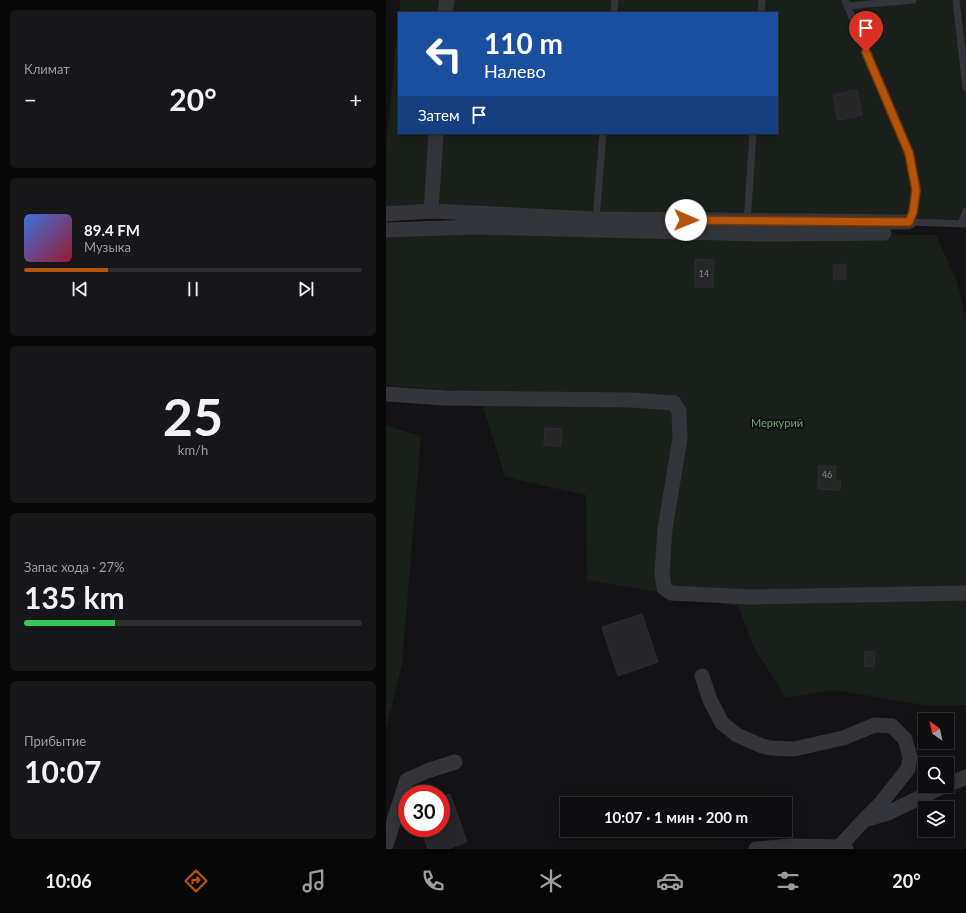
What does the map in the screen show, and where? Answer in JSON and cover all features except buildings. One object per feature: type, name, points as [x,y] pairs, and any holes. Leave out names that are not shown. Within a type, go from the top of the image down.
[{"type":"street","points":[[445,12],[447,0]]},
{"type":"street","points":[[431,211],[436,134]]},
{"type":"street","points":[[386,214],[431,211],[596,219],[746,222],[909,222]]},
{"type":"street","points":[[386,230],[473,227],[765,234],[884,233]]},
{"type":"street","points":[[386,394],[445,398],[632,400],[674,403],[679,411],[680,438],[665,529],[662,572],[664,588],[671,593],[750,597],[966,594]]},
{"type":"street","points":[[702,676],[710,700],[722,724],[737,735],[762,746],[794,749],[842,738],[875,725],[892,726],[905,739],[910,757],[908,768],[881,803],[864,820],[843,848],[790,846],[756,849]]},
{"type":"street","points":[[386,845],[407,780],[427,771],[455,762]]},
{"type":"street","points":[[954,781],[966,777]]},
{"type":"street","points":[[864,820],[888,813],[929,793]]},
{"type":"lane","points":[[614,12],[615,0]]},
{"type":"lane","points":[[761,12],[762,0]]},
{"type":"lane","points":[[913,0],[846,3],[909,153],[916,190],[913,212],[909,222],[963,224],[966,211]]},
{"type":"lane","points":[[956,0],[966,87]]},
{"type":"lane","points":[[596,219],[603,134]]},
{"type":"lane","points":[[746,222],[753,134]]},
{"type":"green space","points":[[400,0],[966,0],[966,224],[386,214],[386,150],[398,21],[398,134],[778,134],[778,12],[399,12]]},
{"type":"green space","name":"Меркурий","points":[[386,230],[936,235],[957,282],[966,320],[966,705],[930,706],[835,690],[786,698],[754,647],[738,606],[587,580],[586,495],[505,477],[479,393],[386,385]]},
{"type":"green space","points":[[386,426],[421,436],[402,664],[386,728]]},
{"type":"route","points":[[686,220],[746,222],[909,222],[913,212],[916,190],[909,153],[866,52]]}]
